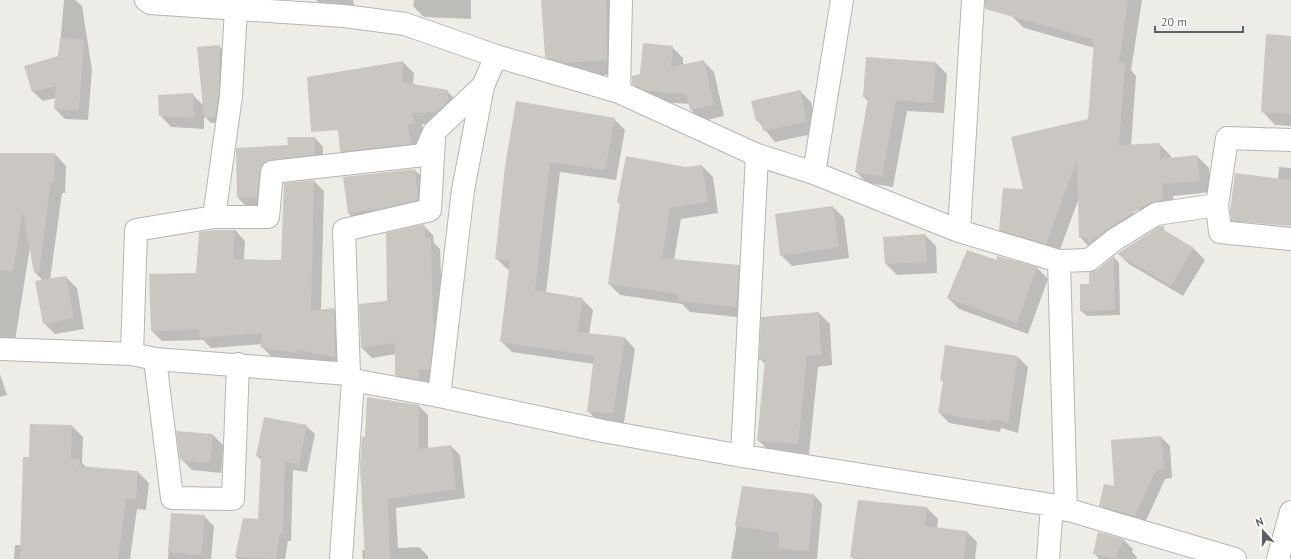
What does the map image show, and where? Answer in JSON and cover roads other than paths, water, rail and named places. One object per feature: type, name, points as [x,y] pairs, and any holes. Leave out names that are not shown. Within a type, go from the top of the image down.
[{"type":"street","points":[[146,0],[150,3],[344,16],[405,24],[496,56],[619,92],[757,155],[814,173],[959,231],[1059,261],[1089,260],[1114,240],[1156,214],[1217,205]]},
{"type":"street","points":[[619,92],[621,0]]},
{"type":"street","points":[[814,173],[842,0]]},
{"type":"street","points":[[959,231],[973,0]]},
{"type":"street","points":[[214,217],[232,96],[236,9]]},
{"type":"street","points":[[439,396],[463,190],[483,86],[496,56]]},
{"type":"street","points":[[132,354],[136,230],[214,217],[268,217],[272,172],[424,154],[434,132],[483,86]]},
{"type":"street","points":[[341,559],[351,377],[344,230],[430,210],[434,132]]},
{"type":"street","points":[[1291,140],[1227,138],[1217,205],[1220,232],[1291,239]]},
{"type":"street","points":[[742,456],[757,155]]},
{"type":"street","points":[[1048,559],[1059,508],[1059,261]]},
{"type":"street","points":[[0,349],[132,354],[155,359],[238,364],[351,377],[603,431],[742,456],[1059,508],[1235,559]]},
{"type":"street","points":[[155,359],[172,498],[233,499],[238,364]]},
{"type":"street","points":[[1278,559],[1291,512]]}]
